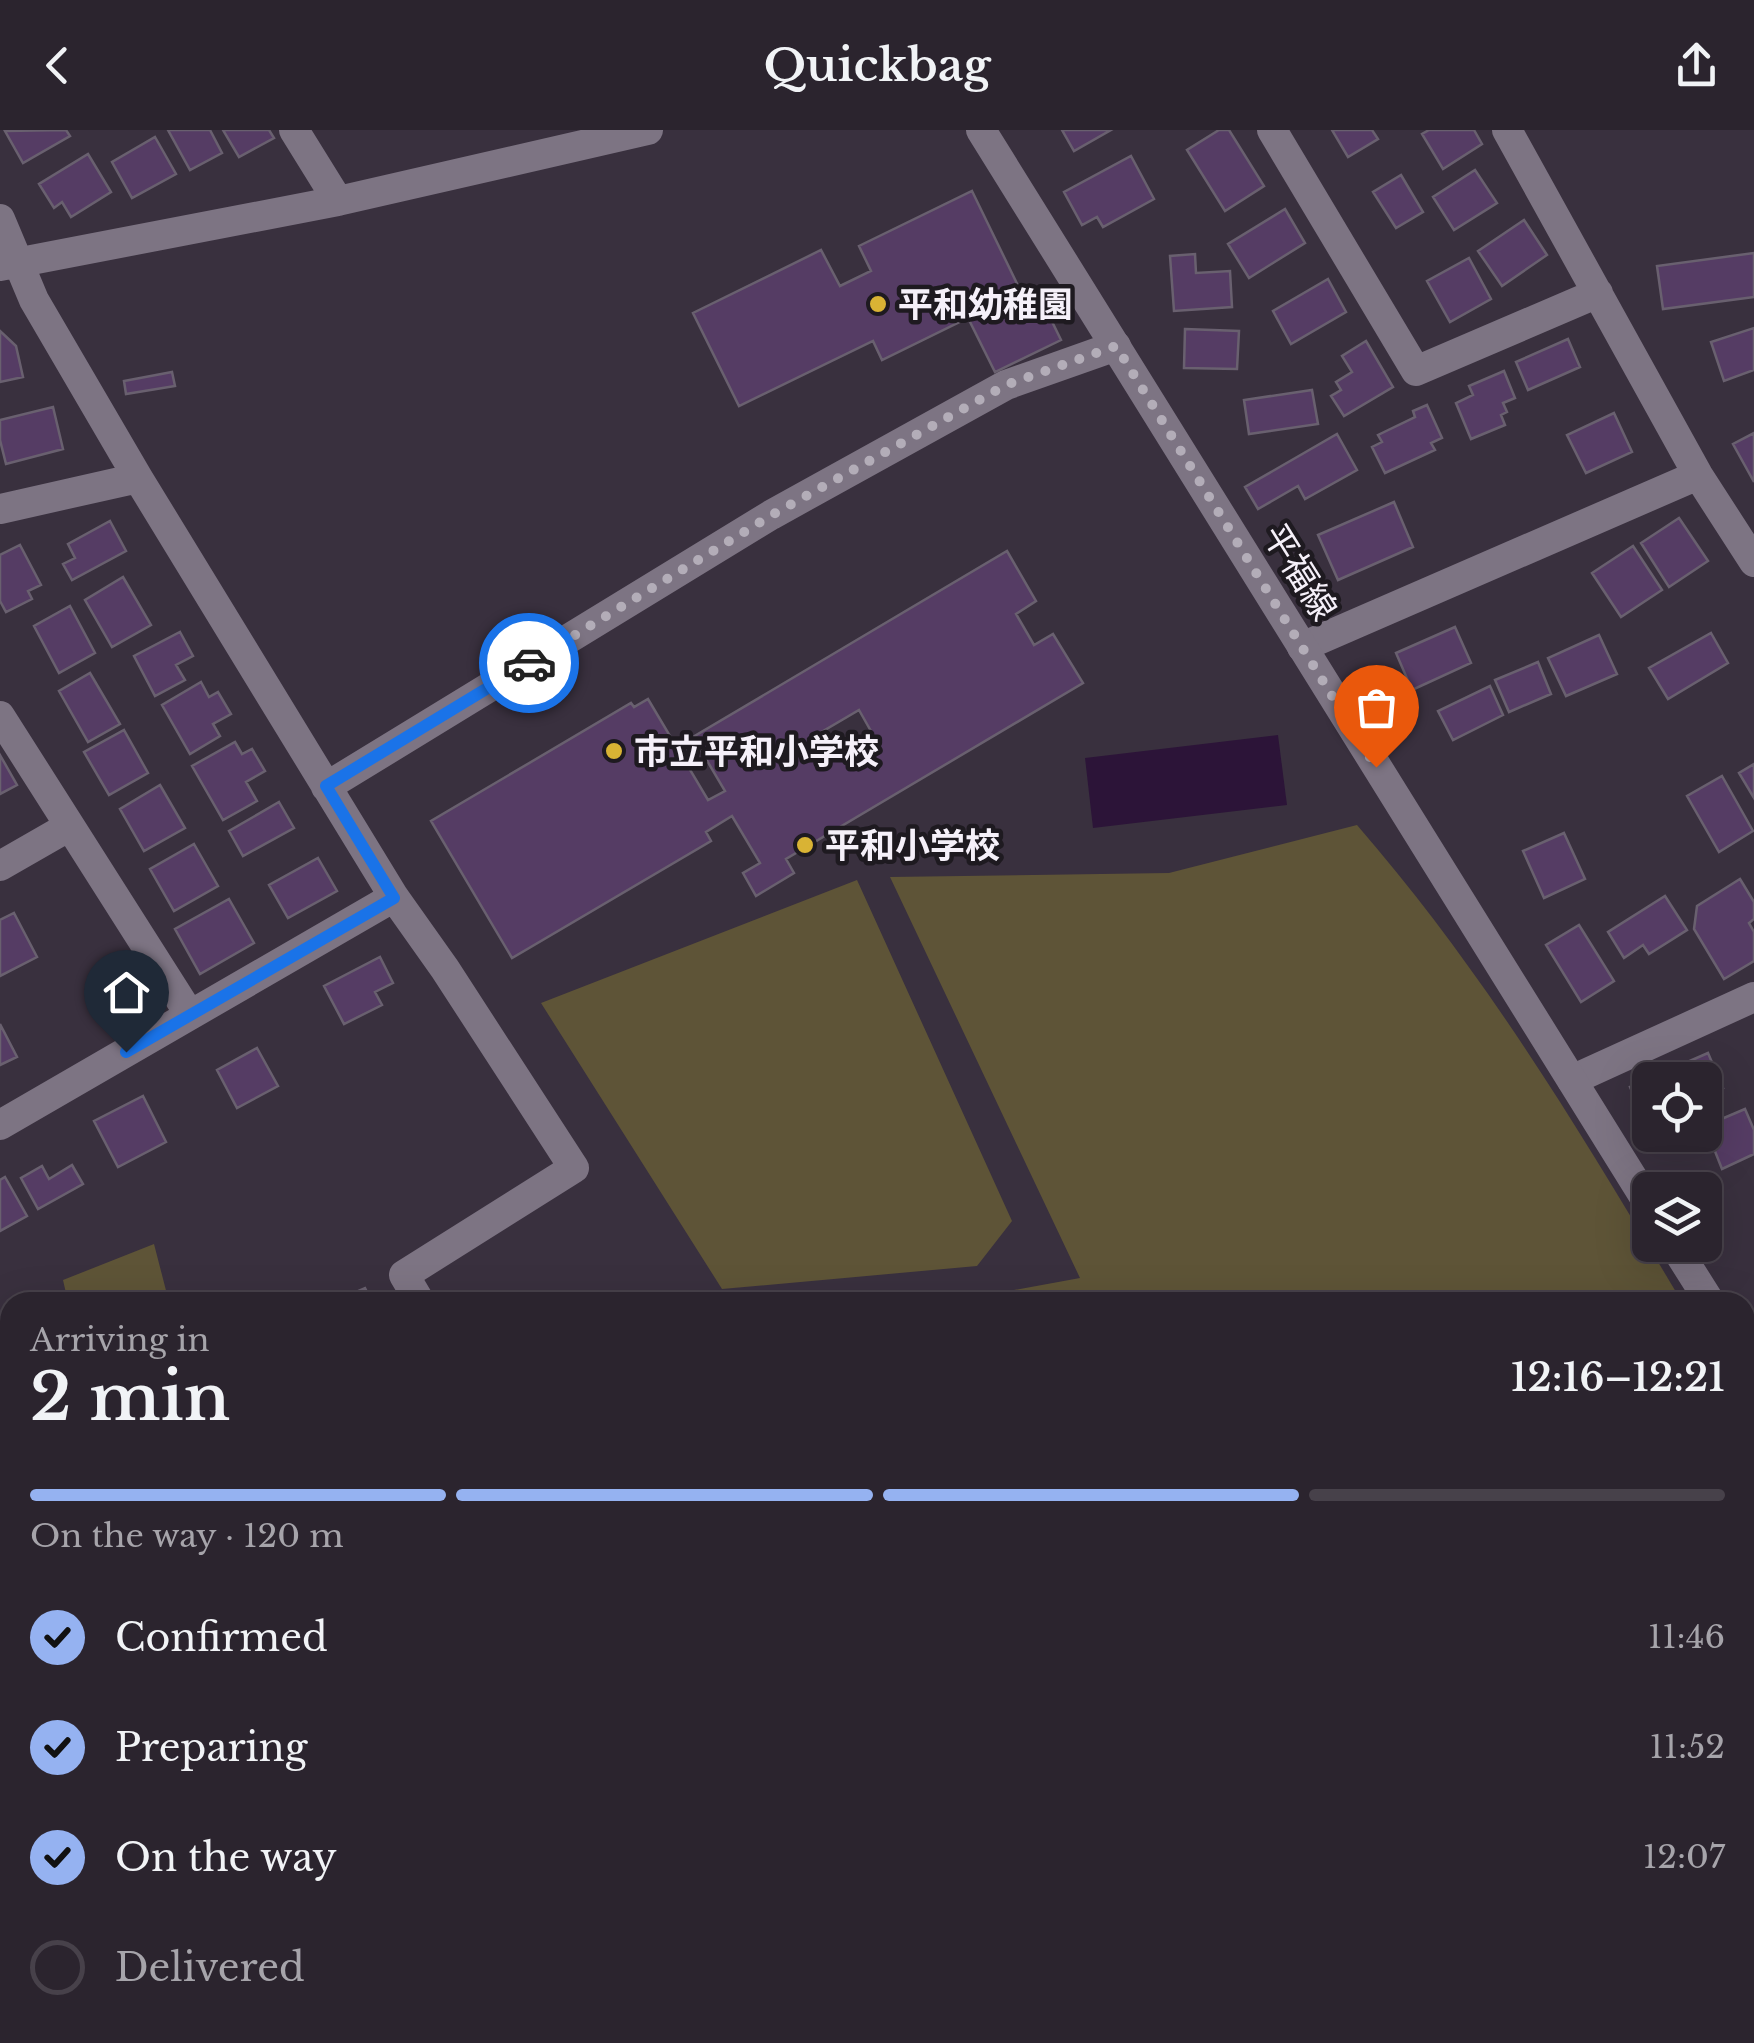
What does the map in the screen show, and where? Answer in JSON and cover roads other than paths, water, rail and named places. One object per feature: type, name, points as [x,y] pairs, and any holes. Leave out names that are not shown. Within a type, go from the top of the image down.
[{"type":"street","points":[[294,130],[338,201]]},
{"type":"street","points":[[10,264],[338,201],[607,134],[648,130]]},
{"type":"street","name":"平福線","points":[[982,130],[1632,1177]]},
{"type":"street","points":[[1272,130],[1416,370],[1598,292]]},
{"type":"street","points":[[1507,130],[1698,476],[1754,562]]},
{"type":"street","points":[[0,220],[10,264],[138,478],[394,898],[445,969],[574,1168],[404,1275],[414,1292]]},
{"type":"street","points":[[326,786],[772,515],[1006,385],[1116,346]]},
{"type":"street","points":[[1302,647],[1698,476]]},
{"type":"street","points":[[0,508],[138,478]]},
{"type":"street","points":[[0,716],[190,1015]]},
{"type":"street","points":[[0,866],[68,826]]},
{"type":"street","points":[[0,1125],[394,898]]},
{"type":"street","points":[[1572,1080],[1754,997]]},
{"type":"street","points":[[1685,1262],[1704,1292]]},
{"type":"place","name":"平和幼稚園","points":[[878,304]]},
{"type":"place","name":"市立平和小学校","points":[[614,751]]},
{"type":"place","name":"平和小学校","points":[[805,845]]}]
